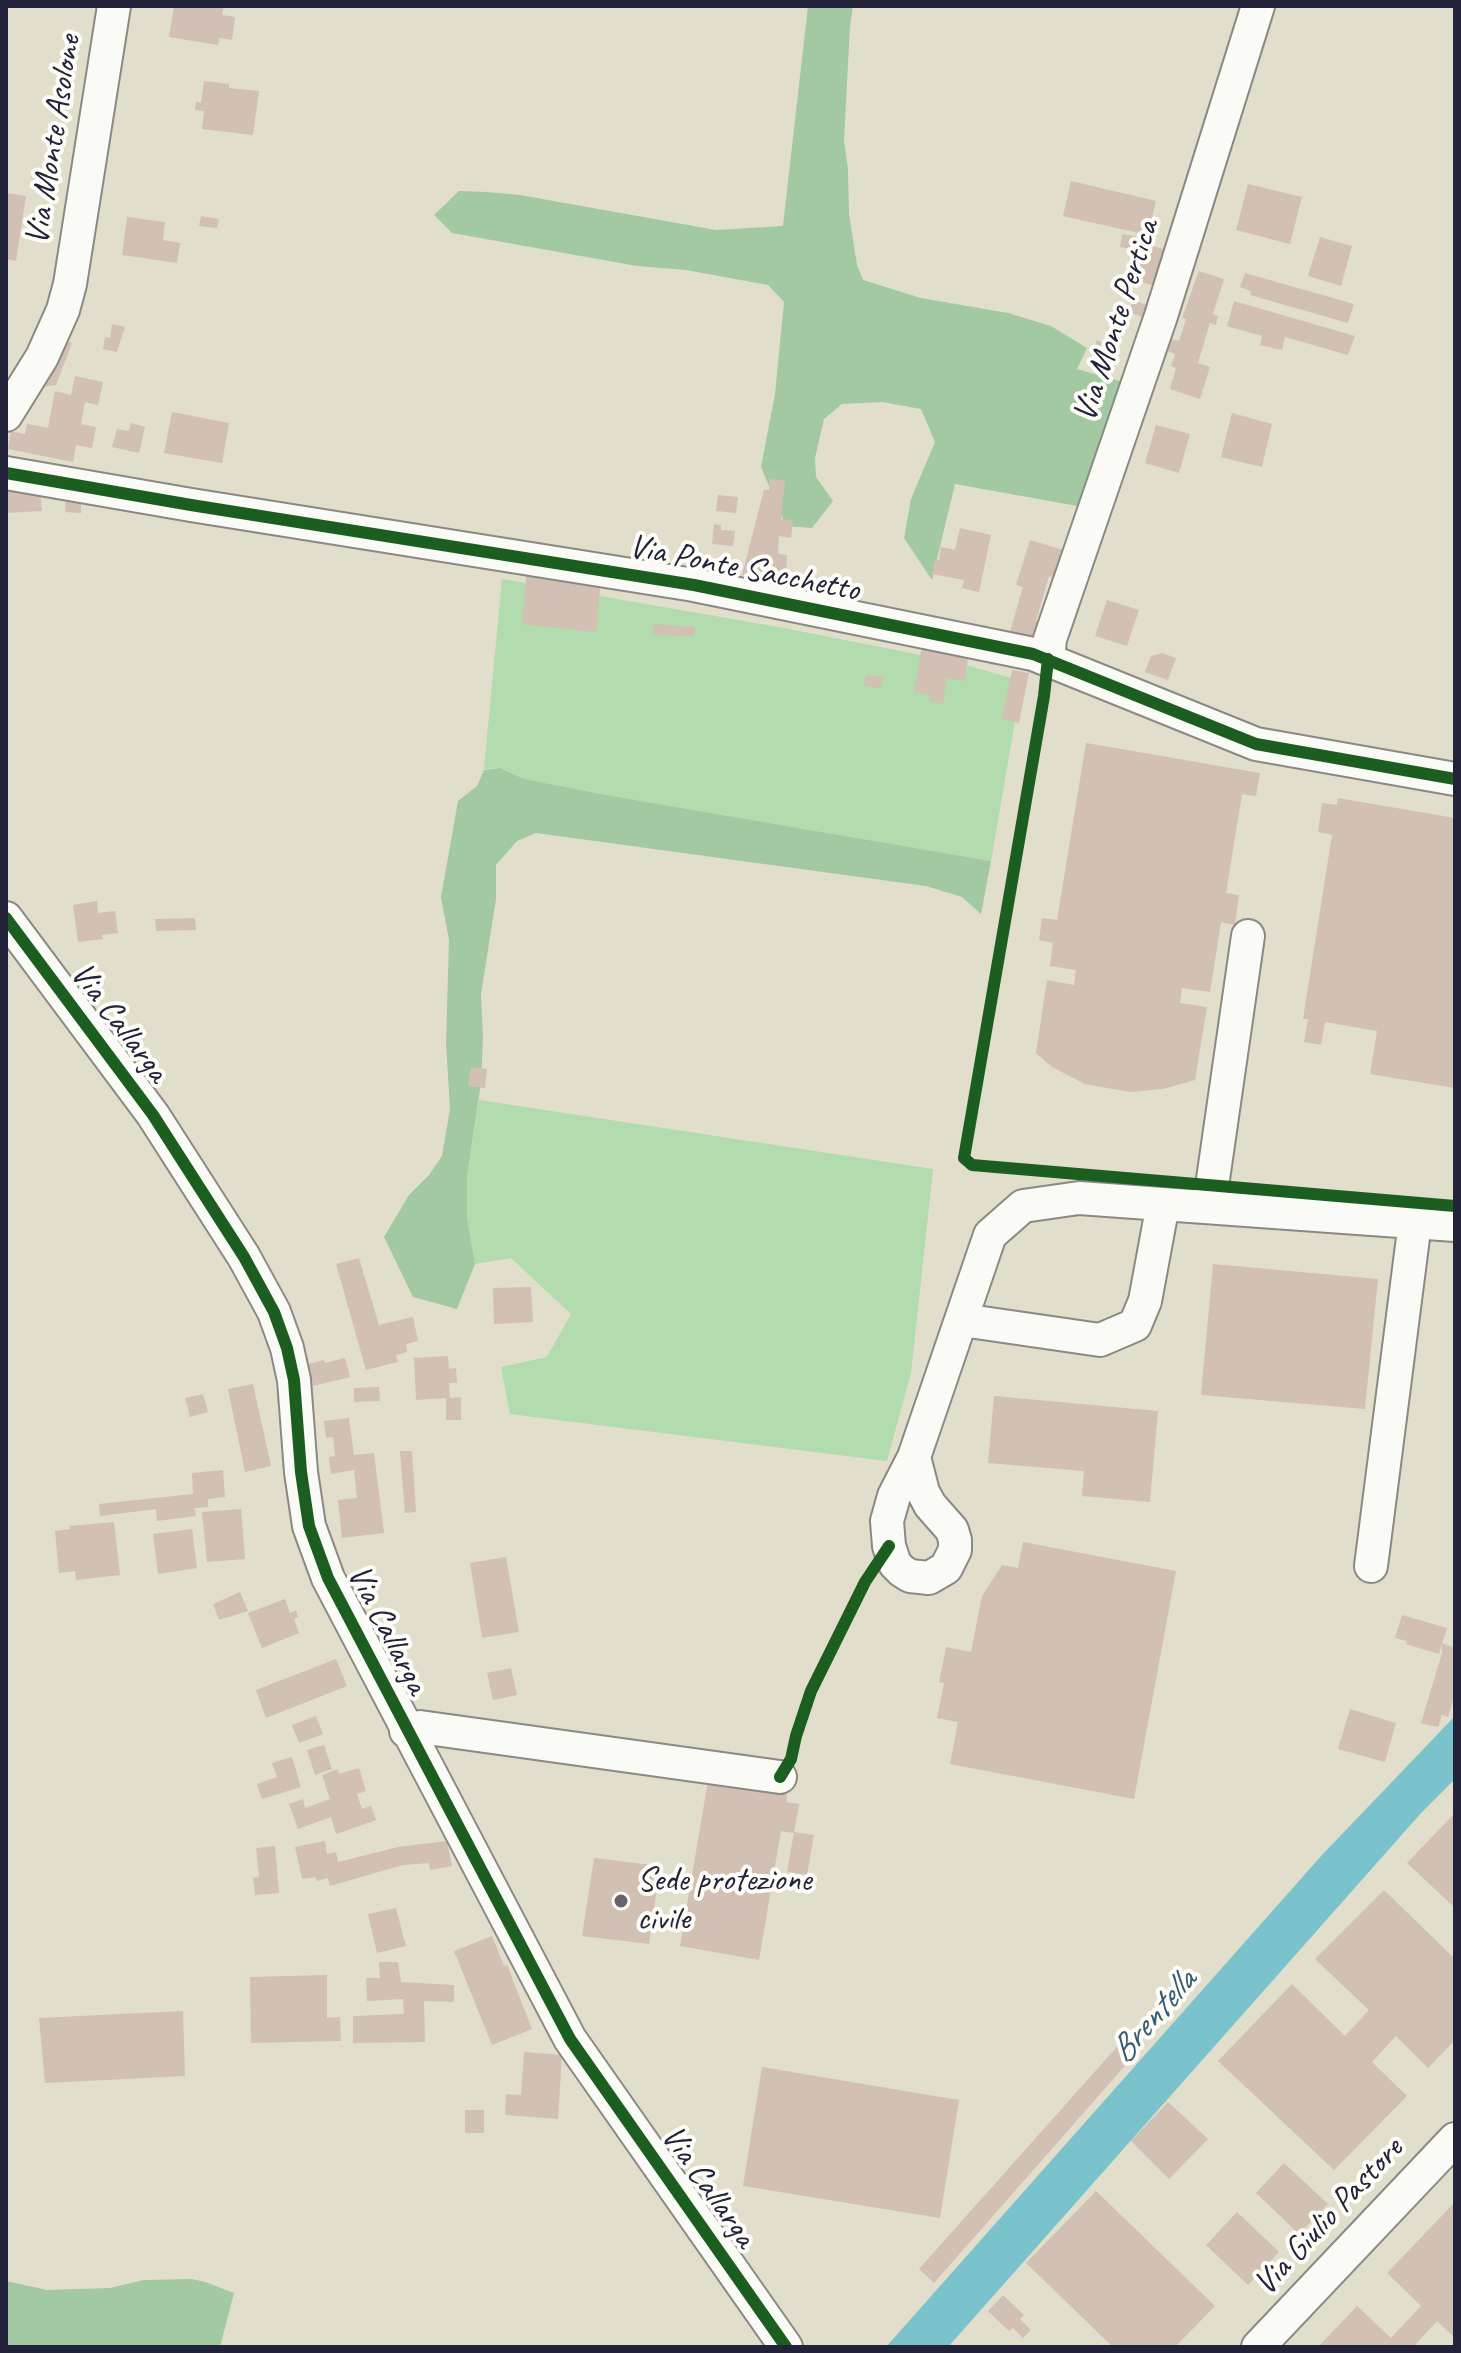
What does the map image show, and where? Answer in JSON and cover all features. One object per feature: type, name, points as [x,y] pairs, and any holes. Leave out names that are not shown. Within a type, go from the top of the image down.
[{"type":"street","name":"Via Monte Asolone","points":[[6,415],[42,357],[63,310],[70,284],[114,6]]},
{"type":"street","name":"Via Monte Pertica","points":[[1048,659],[1050,639],[1161,316],[1258,6]]},
{"type":"street","name":"Via Ponte Sacchetto","points":[[6,473],[694,585],[1048,659],[1256,744],[1455,779]]},
{"type":"street","name":"Via Callarga","points":[[6,918],[153,1115],[244,1257],[274,1312],[287,1348],[294,1380],[301,1472],[309,1526],[328,1578],[570,2039],[786,2347]]},
{"type":"street","points":[[1209,1207],[1248,936]]},
{"type":"street","points":[[914,1457],[990,1235],[1023,1206],[1079,1198],[1455,1225]]},
{"type":"street","points":[[962,1320],[1100,1340],[1135,1325],[1145,1301],[1163,1204]]},
{"type":"street","points":[[1371,1566],[1415,1222]]},
{"type":"street","name":"Via Callarga","points":[[406,1731],[420,1727],[780,1777]]},
{"type":"street","name":"Via Giulio Pastore","points":[[1258,2347],[1455,2139]]},
{"type":"green space","points":[[808,6],[853,6],[844,140],[849,214],[857,265],[863,280],[921,298],[1008,313],[1051,326],[1087,348],[1077,369],[1123,382],[1083,507],[955,484],[932,580],[904,538],[911,499],[935,442],[921,409],[882,402],[842,404],[824,419],[815,458],[816,477],[833,501],[812,528],[786,526],[761,467],[775,394],[784,302],[768,285],[686,270],[637,266],[452,233],[434,215],[459,191],[520,195],[716,230],[783,226]]},
{"type":"green space","points":[[502,579],[784,628],[956,662],[1022,681],[991,861],[612,796],[524,779],[500,768],[484,769]]},
{"type":"green space","points":[[500,768],[524,779],[612,796],[991,861],[981,914],[962,897],[926,886],[536,833],[517,841],[496,865],[496,899],[481,994],[481,1083],[467,1176],[467,1218],[475,1264],[457,1309],[413,1297],[384,1237],[409,1195],[442,1156],[450,1109],[446,1043],[449,940],[441,897],[458,801],[477,786],[484,770]]},
{"type":"green space","points":[[479,1100],[933,1169],[911,1373],[887,1461],[510,1414],[501,1367],[547,1357],[571,1314],[511,1258],[475,1264],[467,1218],[467,1176]]},
{"type":"green space","points":[[192,2279],[234,2293],[220,2347],[6,2347],[6,2281],[47,2290],[110,2288],[144,2280]]},
{"type":"water","points":[[1455,1716],[1455,1779],[1422,1812],[948,2347],[886,2347],[1322,1855]]},
{"type":"building","points":[[174,6],[224,6],[222,15],[235,17],[232,40],[219,38],[218,45],[169,37]]},
{"type":"building","points":[[204,81],[229,84],[229,88],[259,91],[253,135],[202,129],[204,111],[195,110],[196,102],[201,103]]},
{"type":"building","points":[[1071,181],[1156,201],[1148,235],[1063,216]]},
{"type":"building","points":[[1248,184],[1302,197],[1290,244],[1236,230]]},
{"type":"building","points":[[6,193],[26,196],[16,261],[6,259]]},
{"type":"building","points":[[201,216],[219,219],[217,228],[199,226]]},
{"type":"building","points":[[127,217],[165,222],[163,240],[180,243],[177,263],[122,255]]},
{"type":"building","points":[[1122,234],[1141,237],[1139,250],[1120,247]]},
{"type":"building","points":[[1320,237],[1352,246],[1341,286],[1308,276]]},
{"type":"building","points":[[1150,245],[1172,252],[1161,288],[1139,281],[1140,277],[1132,274],[1138,259],[1145,261]]},
{"type":"building","points":[[1199,271],[1224,279],[1213,314],[1218,316],[1216,325],[1210,323],[1198,363],[1210,367],[1200,399],[1170,389],[1176,368],[1171,366],[1175,354],[1167,351],[1171,339],[1179,341],[1186,319],[1182,318]]},
{"type":"building","points":[[1245,273],[1354,304],[1348,323],[1250,295],[1251,291],[1240,287]]},
{"type":"building","points":[[1133,300],[1155,308],[1151,320],[1129,312]]},
{"type":"building","points":[[1234,301],[1355,336],[1348,355],[1285,337],[1282,350],[1260,345],[1262,336],[1227,326]]},
{"type":"building","points":[[112,324],[125,327],[117,352],[103,349],[105,337],[110,338]]},
{"type":"building","points":[[58,338],[72,343],[56,385],[41,387]]},
{"type":"building","points":[[1097,340],[1118,349],[1110,370],[1089,361]]},
{"type":"building","points":[[75,376],[103,382],[98,405],[85,402],[81,424],[96,427],[92,448],[76,445],[73,462],[8,449],[11,431],[25,434],[27,424],[48,428],[55,391],[71,395]]},
{"type":"building","points":[[172,412],[229,423],[222,463],[164,453]]},
{"type":"building","points":[[1232,413],[1272,424],[1262,467],[1221,457]]},
{"type":"building","points":[[131,423],[145,427],[139,453],[112,447],[117,429],[129,431]]},
{"type":"building","points":[[1156,425],[1190,434],[1179,473],[1145,463]]},
{"type":"building","points":[[770,479],[785,480],[781,519],[793,520],[791,538],[779,536],[778,554],[787,555],[786,574],[761,577],[742,575],[764,490],[769,490]]},
{"type":"building","points":[[6,488],[11,491],[40,489],[42,511],[6,513]]},
{"type":"building","points":[[718,495],[738,497],[736,513],[716,511]]},
{"type":"building","points":[[66,496],[81,497],[81,513],[65,512]]},
{"type":"building","points":[[714,524],[721,525],[721,530],[735,531],[733,546],[712,544]]},
{"type":"building","points":[[960,528],[991,535],[979,592],[962,588],[964,580],[932,574],[941,547],[955,550]]},
{"type":"building","points":[[1030,540],[1070,552],[1062,580],[1049,576],[1036,621],[1042,623],[1037,640],[1010,632],[1023,587],[1016,585]]},
{"type":"building","points":[[527,568],[601,580],[596,632],[522,624]]},
{"type":"building","points":[[1107,600],[1139,610],[1127,646],[1095,636]]},
{"type":"building","points":[[653,624],[695,627],[694,636],[653,635]]},
{"type":"building","points":[[923,640],[970,648],[964,681],[947,678],[943,704],[929,701],[930,695],[914,692]]},
{"type":"building","points":[[1162,653],[1176,658],[1168,680],[1145,672],[1151,656]]},
{"type":"building","points":[[1012,670],[1029,673],[1019,723],[1002,719]]},
{"type":"building","points":[[866,675],[883,677],[881,688],[864,686]]},
{"type":"building","points":[[1086,743],[1260,773],[1256,796],[1242,794],[1226,893],[1239,895],[1235,925],[1221,922],[1210,992],[1182,988],[1180,1003],[1207,1007],[1195,1080],[1163,1089],[1130,1092],[1085,1084],[1052,1067],[1036,1053],[1047,980],[1074,985],[1076,970],[1050,966],[1053,943],[1039,940],[1042,918],[1057,920]]},
{"type":"building","points":[[1338,798],[1455,818],[1455,1088],[1370,1074],[1377,1031],[1325,1022],[1321,1045],[1304,1042],[1308,1019],[1303,1019],[1332,835],[1318,832],[1322,803],[1337,805]]},
{"type":"building","points":[[97,901],[98,913],[115,911],[118,933],[102,935],[103,939],[78,942],[73,905]]},
{"type":"building","points":[[195,918],[196,930],[156,931],[155,919]]},
{"type":"building","points":[[471,1067],[487,1069],[485,1088],[468,1086]]},
{"type":"building","points":[[359,1258],[379,1325],[413,1317],[418,1341],[406,1344],[407,1352],[396,1355],[398,1362],[366,1370],[336,1264]]},
{"type":"building","points":[[1213,1264],[1378,1279],[1365,1409],[1201,1395]]},
{"type":"building","points":[[531,1287],[533,1322],[494,1324],[493,1288]]},
{"type":"building","points":[[448,1356],[449,1369],[456,1368],[457,1383],[449,1383],[450,1398],[461,1397],[461,1420],[446,1420],[446,1398],[416,1400],[414,1358]]},
{"type":"building","points":[[345,1358],[350,1377],[313,1386],[308,1364]]},
{"type":"building","points":[[253,1384],[271,1466],[245,1472],[228,1389]]},
{"type":"building","points":[[379,1387],[380,1401],[354,1402],[354,1388]]},
{"type":"building","points":[[203,1394],[208,1412],[190,1417],[185,1398]]},
{"type":"building","points":[[994,1396],[1158,1411],[1150,1502],[1082,1496],[1084,1471],[988,1463]]},
{"type":"building","points":[[349,1418],[354,1455],[374,1453],[384,1533],[342,1538],[338,1500],[357,1498],[354,1470],[331,1474],[329,1457],[335,1456],[333,1437],[326,1438],[324,1421]]},
{"type":"building","points":[[400,1451],[412,1451],[416,1512],[405,1513]]},
{"type":"building","points":[[223,1470],[225,1497],[208,1499],[208,1507],[194,1508],[196,1516],[157,1521],[156,1509],[100,1516],[99,1504],[193,1494],[192,1473]]},
{"type":"building","points":[[241,1509],[245,1559],[207,1562],[202,1512]]},
{"type":"building","points":[[114,1522],[120,1575],[76,1580],[75,1571],[59,1573],[55,1531],[70,1529],[70,1526]]},
{"type":"building","points":[[192,1529],[197,1568],[158,1574],[153,1534]]},
{"type":"building","points":[[1023,1542],[1176,1571],[1134,1799],[950,1764],[958,1722],[937,1718],[944,1683],[939,1682],[946,1647],[971,1652],[982,1596],[1002,1565],[1018,1568]]},
{"type":"building","points":[[506,1557],[519,1632],[482,1638],[470,1563]]},
{"type":"building","points":[[240,1592],[248,1611],[219,1620],[213,1604]]},
{"type":"building","points":[[285,1599],[290,1613],[296,1610],[298,1617],[294,1619],[299,1633],[262,1648],[248,1613]]},
{"type":"building","points":[[1402,1615],[1447,1628],[1439,1654],[1395,1638]]},
{"type":"building","points":[[1442,1643],[1455,1648],[1455,1694],[1448,1717],[1442,1715],[1438,1727],[1421,1723],[1442,1653]]},
{"type":"building","points":[[336,1659],[347,1686],[266,1718],[256,1690]]},
{"type":"building","points":[[511,1668],[517,1695],[493,1700],[487,1673]]},
{"type":"building","points":[[1350,1709],[1396,1723],[1385,1762],[1338,1749]]},
{"type":"building","points":[[316,1716],[323,1734],[299,1743],[292,1725]]},
{"type":"building","points":[[324,1745],[332,1769],[315,1775],[307,1750]]},
{"type":"building","points":[[292,1757],[301,1787],[262,1799],[257,1784],[277,1777],[272,1763]]},
{"type":"building","points":[[359,1768],[366,1791],[357,1794],[362,1809],[371,1806],[376,1820],[336,1834],[331,1817],[298,1829],[289,1804],[303,1799],[305,1808],[330,1799],[322,1775],[338,1769],[339,1774]]},
{"type":"building","points":[[708,1781],[787,1794],[786,1802],[799,1804],[794,1833],[781,1831],[759,1960],[680,1946]]},
{"type":"building","points":[[1455,1813],[1455,1908],[1407,1863]]},
{"type":"building","points":[[794,1832],[814,1835],[807,1875],[787,1872]]},
{"type":"building","points":[[325,1841],[327,1854],[336,1852],[338,1862],[398,1847],[447,1841],[452,1866],[430,1870],[429,1863],[403,1865],[330,1886],[328,1878],[317,1881],[315,1877],[302,1879],[295,1847]]},
{"type":"building","points":[[275,1846],[279,1893],[255,1895],[253,1878],[259,1877],[256,1848]]},
{"type":"building","name":"Sede protezione civile","points":[[594,1858],[660,1866],[649,1944],[582,1936]]},
{"type":"building","points":[[1384,1890],[1455,1959],[1455,2040],[1428,2068],[1396,2036],[1372,2062],[1407,2096],[1334,2170],[1218,2061],[1292,1984],[1345,2036],[1369,2010],[1315,1959]]},
{"type":"building","points":[[396,1908],[406,1946],[377,1953],[368,1914]]},
{"type":"building","points":[[492,1936],[532,2029],[492,2045],[454,1951]]},
{"type":"building","points":[[379,1962],[398,1962],[401,1982],[454,1985],[454,2002],[424,2001],[425,2042],[353,2043],[353,2016],[404,2014],[403,1999],[367,2001],[366,1978],[380,1978]]},
{"type":"building","points":[[327,1975],[327,2018],[340,2017],[341,2041],[251,2043],[250,1977]]},
{"type":"building","points":[[183,2011],[185,2076],[45,2083],[39,2018]]},
{"type":"building","points":[[1131,2031],[1145,2043],[934,2283],[919,2269]]},
{"type":"building","points":[[524,2052],[562,2055],[558,2119],[505,2115],[506,2094],[521,2095]]},
{"type":"building","points":[[762,2067],[959,2100],[940,2218],[743,2186]]},
{"type":"building","points":[[1168,2102],[1208,2139],[1169,2179],[1131,2141]]},
{"type":"building","points":[[465,2110],[484,2110],[484,2133],[465,2133]]},
{"type":"building","points":[[1284,2163],[1328,2204],[1299,2234],[1256,2193]]},
{"type":"building","points":[[1096,2191],[1215,2306],[1175,2347],[1113,2347],[1026,2263]]},
{"type":"building","points":[[1455,2202],[1455,2338],[1437,2321],[1413,2347],[1318,2347],[1357,2306],[1391,2338],[1421,2306],[1387,2273]]},
{"type":"building","points":[[1237,2212],[1279,2252],[1248,2285],[1206,2245]]},
{"type":"building","points":[[1003,2295],[1024,2315],[1020,2319],[1031,2330],[1023,2338],[1013,2328],[1009,2331],[988,2311]]},
{"type":"cycle path","points":[[6,473],[694,585],[1033,654],[1256,744],[1455,779]]},
{"type":"cycle path","points":[[1048,659],[964,1158],[972,1165],[1455,1206]]},
{"type":"cycle path","points":[[6,918],[153,1115],[244,1257],[274,1312],[287,1348],[294,1380],[301,1472],[309,1526],[328,1578],[570,2039],[786,2347]]},
{"type":"cycle path","points":[[780,1777],[791,1759],[811,1691],[865,1582],[889,1546]]},
{"type":"place","name":"Sede protezione civile","points":[[621,1901]]},
{"type":"water label","name":"Brentella","points":[[1154,2017]]}]
